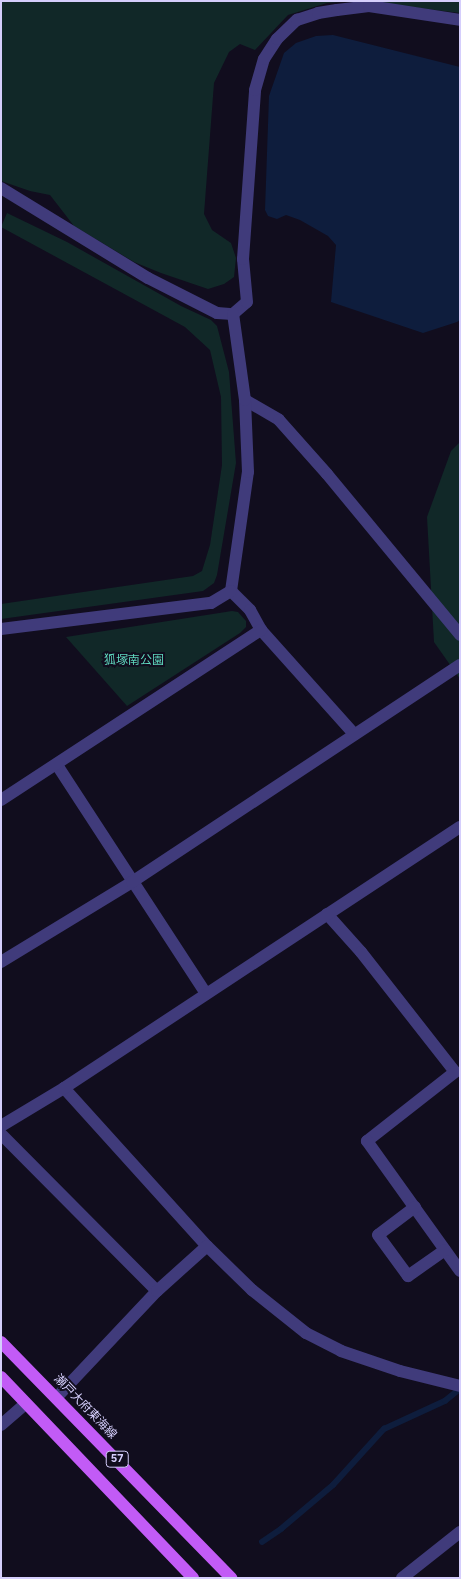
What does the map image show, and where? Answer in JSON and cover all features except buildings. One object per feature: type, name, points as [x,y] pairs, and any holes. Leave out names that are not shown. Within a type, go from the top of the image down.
[{"type":"main road","name":"瀬戸大府東海線","points":[[1,1342],[57,1397],[231,1578]]},
{"type":"main road","name":"57","points":[[1,1377],[193,1578]]},
{"type":"street","points":[[1,188],[148,278],[217,313],[232,314],[247,302],[243,259],[255,90],[264,59],[277,39],[297,20],[318,13],[369,6],[460,20]]},
{"type":"street","points":[[231,591],[248,472],[245,400],[232,314]]},
{"type":"street","points":[[245,400],[279,420],[398,558],[460,635]]},
{"type":"street","points":[[1,630],[211,603],[231,591]]},
{"type":"street","points":[[231,591],[250,610],[261,630],[354,734]]},
{"type":"street","points":[[1,800],[261,630]]},
{"type":"street","points":[[1,962],[132,882],[460,665]]},
{"type":"street","points":[[57,765],[206,994]]},
{"type":"street","points":[[1,1126],[64,1088],[460,827]]},
{"type":"street","points":[[327,914],[361,952],[455,1072],[367,1140],[460,1271]]},
{"type":"street","points":[[64,1088],[207,1246],[276,1310],[323,1343],[400,1371],[460,1386]]},
{"type":"street","points":[[1,1134],[157,1291]]},
{"type":"street","points":[[415,1207],[378,1235],[408,1276],[445,1250]]},
{"type":"street","points":[[57,1397],[157,1291],[207,1246]]},
{"type":"street","points":[[1,1425],[26,1403]]},
{"type":"street","points":[[402,1578],[460,1532]]},
{"type":"green space","points":[[1,1],[352,1],[327,3],[288,15],[255,50],[240,44],[229,52],[214,83],[204,214],[212,230],[231,243],[236,258],[234,277],[224,284],[208,289],[134,262],[74,226],[50,195],[30,191],[1,181]]},
{"type":"green space","points":[[368,1],[460,1],[460,13],[403,6]]},
{"type":"green space","points":[[7,213],[67,242],[181,306],[211,320],[217,326],[229,372],[236,463],[217,575],[214,583],[203,591],[1,619],[1,604],[193,576],[202,571],[210,545],[222,465],[221,397],[210,350],[185,327],[1,227]]},
{"type":"green space","points":[[460,442],[460,679],[434,642],[427,517],[451,451]]},
{"type":"green space","name":"狐塚南公園","points":[[232,611],[238,612],[246,621],[246,627],[240,633],[127,706],[66,637]]},
{"type":"water","points":[[333,35],[460,67],[460,320],[457,322],[423,333],[331,302],[336,245],[328,236],[300,220],[286,215],[277,219],[268,216],[265,210],[269,96],[284,53],[296,43],[316,36]]},
{"type":"waterway","points":[[262,1542],[281,1529],[333,1485],[384,1429],[445,1401],[460,1389]]}]
